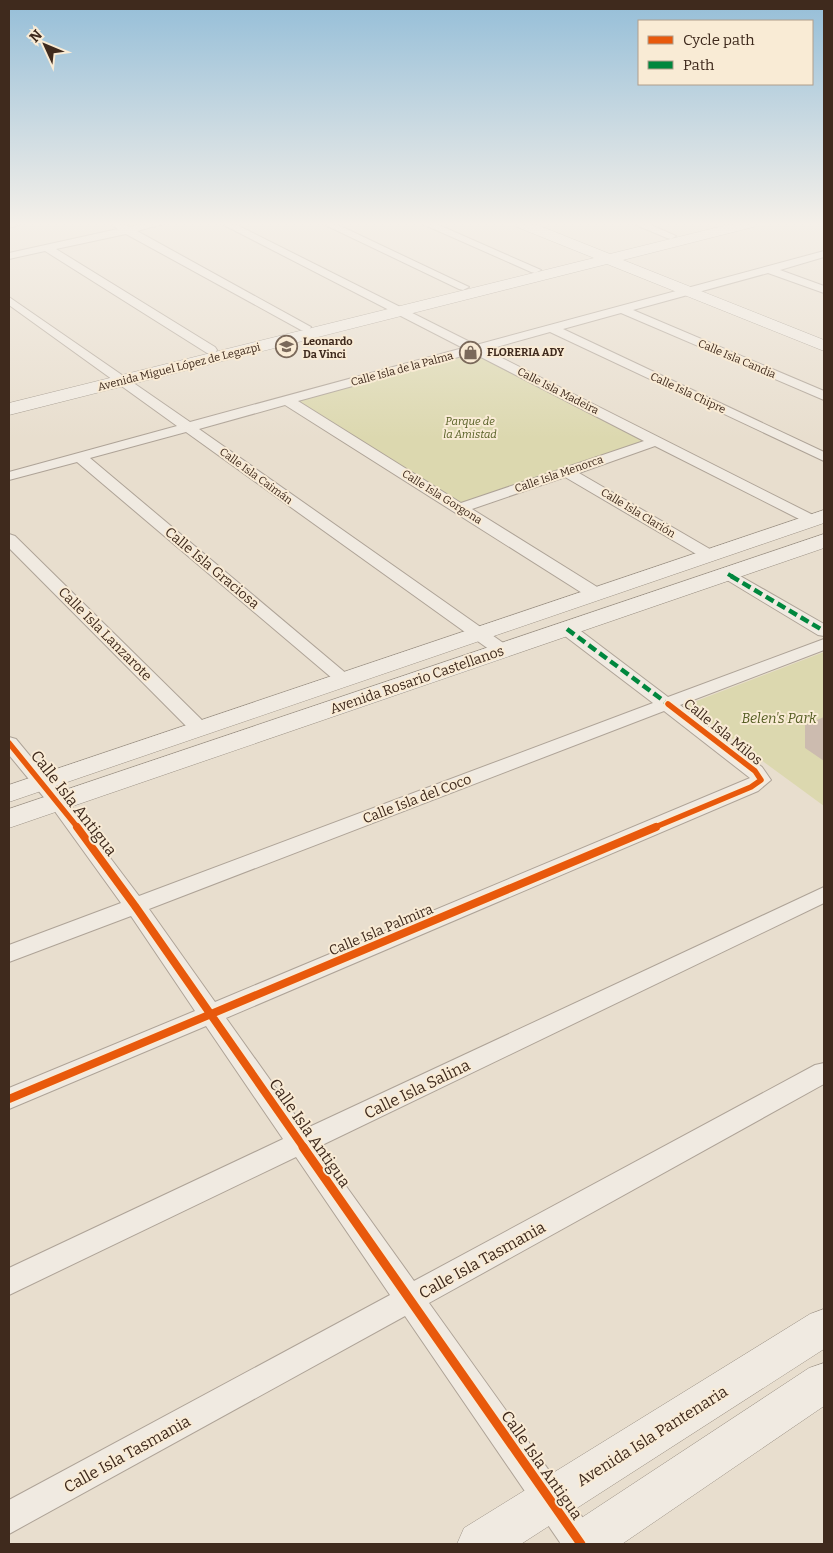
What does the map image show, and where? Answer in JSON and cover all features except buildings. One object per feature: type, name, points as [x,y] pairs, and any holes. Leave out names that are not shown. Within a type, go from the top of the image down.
[{"type":"street","points":[[122,294],[211,350]]},
{"type":"street","points":[[246,294],[305,326]]},
{"type":"street","name":"Calle Isla Madeira","points":[[365,294],[657,441],[820,526]]},
{"type":"street","name":"Avenida Miguel López de Legazpi","points":[[9,410],[211,350],[305,326],[394,309],[440,294]]},
{"type":"street","name":"Avenida Miguel López de Legazpi","points":[[9,400],[118,377],[452,294]]},
{"type":"street","name":"Calle Isla de la Palma","points":[[9,476],[676,294]]},
{"type":"street","points":[[698,294],[824,346]]},
{"type":"street","points":[[724,294],[824,335]]},
{"type":"street","name":"Calle Isla Caimán","points":[[9,300],[503,651]]},
{"type":"street","name":"Calle Isla Candia","points":[[622,309],[824,396]]},
{"type":"street","name":"Calle Isla Chipre","points":[[553,328],[824,457]]},
{"type":"street","name":"Calle Isla Gorgona","points":[[287,400],[596,594]]},
{"type":"street","name":"Calle Isla Menorca","points":[[461,508],[657,441]]},
{"type":"street","name":"Calle Isla Graciosa","points":[[80,457],[345,680]]},
{"type":"street","name":"Calle Isla Clarión","points":[[567,472],[709,555]]},
{"type":"street","name":"Avenida Rosario Castellanos","points":[[9,819],[50,793],[200,729],[709,555],[820,526]]},
{"type":"street","name":"Avenida Rosario Castellanos","points":[[9,794],[50,793],[503,651],[728,574],[820,526]]},
{"type":"street","name":"Calle Isla Lanzarote","points":[[9,539],[200,729]]},
{"type":"street","points":[[728,574],[824,631]]},
{"type":"street","name":"Calle Isla Milos","points":[[567,629],[755,771],[760,780]]},
{"type":"street","name":"Calle Isla del Coco","points":[[9,954],[824,644]]},
{"type":"street","name":"Calle Isla Antigua","points":[[9,743],[50,793],[135,906],[581,1544]]},
{"type":"street","name":"Calle Isla Palmira","points":[[9,1099],[752,787],[760,780]]},
{"type":"street","name":"Calle Isla Salina","points":[[9,1282],[824,894]]},
{"type":"street","name":"Calle Isla Tasmania","points":[[9,1518],[824,1072]]},
{"type":"street","name":"Avenida Isla Pantenaria","points":[[480,1544],[824,1327]]},
{"type":"street","points":[[581,1544],[824,1382]]},
{"type":"green space","name":"Parque de la Amistad","points":[[474,352],[650,440],[462,504],[294,401]]},
{"type":"green space","name":"Belen's Park","points":[[824,652],[824,806],[686,705]]},
{"type":"marked path","points":[[728,574],[824,631]]},
{"type":"marked path","points":[[567,629],[668,704]]},
{"type":"cycle path","points":[[9,1099],[751,787],[761,780],[755,771],[668,704]]},
{"type":"cycle path","points":[[9,743],[58,802],[135,906],[581,1544]]},
{"type":"place","name":"Leonardo Da Vinci","points":[[287,347]]},
{"type":"place","name":"FLORERIA ADY","points":[[471,352]]}]
